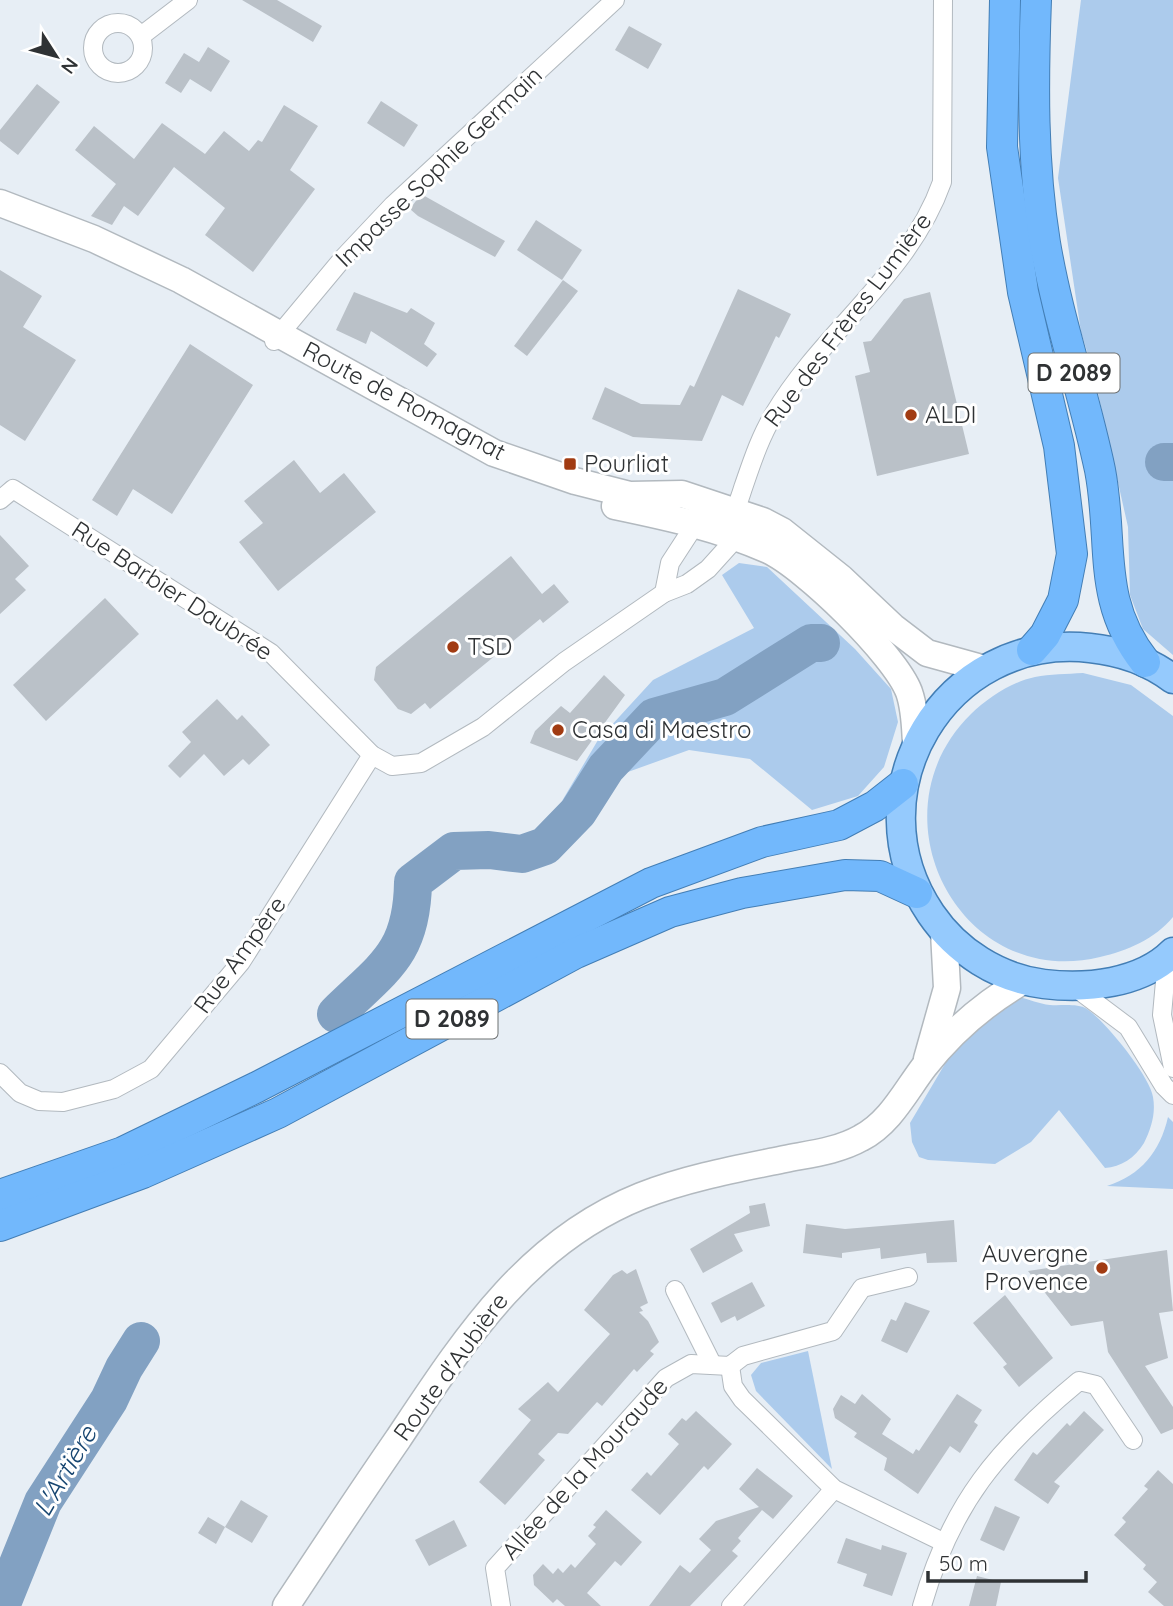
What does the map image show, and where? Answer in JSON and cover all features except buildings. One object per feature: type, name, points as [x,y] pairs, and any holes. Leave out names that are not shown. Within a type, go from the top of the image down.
[{"type":"highway","name":"D 2089","points":[[1005,0],[1002,147],[1023,292],[1059,446],[1072,554],[1063,600],[1045,635],[1032,650]]},
{"type":"highway","name":"D 2089","points":[[1036,0],[1036,146],[1045,242],[1066,342],[1100,470],[1113,604],[1129,641],[1145,662]]},
{"type":"highway","points":[[1034,74],[1047,0]]},
{"type":"highway","name":"D 2089","points":[[0,1195],[135,1146],[257,1087],[651,883],[762,842],[839,825],[875,806],[903,784]]},
{"type":"highway","name":"D 2089","points":[[0,1226],[143,1173],[278,1112],[576,953],[670,912],[742,893],[845,875],[880,876],[917,893]]},
{"type":"main road","points":[[0,203],[42,223]]},
{"type":"main road","points":[[0,214],[42,223]]},
{"type":"main road","name":"Route de Romagnat","points":[[42,223],[276,338],[494,453],[575,481],[630,495],[682,494],[734,523],[798,570],[867,634],[908,689],[914,711],[916,744]]},
{"type":"main road","name":"Route de Romagnat","points":[[276,338],[508,473],[601,503],[696,523],[734,523],[782,531],[927,653],[985,669]]},
{"type":"main road","points":[[1170,955],[1123,980],[1076,988],[1023,981],[980,962],[944,932],[917,893],[904,858],[900,821],[903,784],[916,744],[944,701],[985,669],[1032,650],[1070,645],[1109,650],[1145,662],[1173,679]]},
{"type":"main road","name":"Route d'Aubière","points":[[924,1067],[947,988],[944,932]]},
{"type":"main road","name":"Route d'Aubière","points":[[286,1606],[443,1372],[505,1290],[525,1273],[577,1229],[640,1197],[704,1175],[835,1148],[862,1138],[904,1098],[924,1067],[966,1020],[993,998],[1023,981]]},
{"type":"street","points":[[141,36],[187,0]]},
{"type":"street","name":"Impasse Sophie Germain","points":[[276,338],[393,205],[615,0]]},
{"type":"street","name":"Rue des Frères Lumière","points":[[734,523],[754,455],[775,412],[827,343],[864,304],[897,262],[929,214],[942,182],[943,0]]},
{"type":"street","name":"Rue Barbier Daubrée","points":[[4,490],[271,653],[372,755],[391,766],[421,763],[482,727],[564,662],[664,593],[687,584],[708,569],[734,523]]},
{"type":"street","points":[[664,593],[670,563],[696,523]]},
{"type":"street","name":"Rue Ampère","points":[[0,1073],[20,1093],[39,1101],[63,1102],[114,1089],[151,1069],[241,962],[338,814],[372,755]]},
{"type":"street","points":[[1170,955],[1162,1015],[1173,1068]]},
{"type":"street","points":[[1076,988],[1128,1027],[1164,1086],[1173,1095]]},
{"type":"street","name":"Allée de la Mouraude","points":[[501,1606],[495,1568],[666,1378],[691,1364],[721,1365],[743,1356],[833,1331],[862,1288],[908,1277]]},
{"type":"street","points":[[675,1290],[733,1387],[834,1489],[943,1542]]},
{"type":"street","points":[[922,1606],[943,1542],[980,1480],[1027,1424],[1079,1381],[1096,1385],[1133,1440]]},
{"type":"street","points":[[732,1606],[834,1489]]},
{"type":"shaded area","points":[[1081,0],[1173,0],[1173,655],[1143,629],[1130,595],[1128,527],[1093,371],[1081,332],[1058,178]]},
{"type":"shaded area","points":[[739,563],[767,567],[855,649],[891,689],[898,722],[884,767],[858,796],[812,810],[750,759],[689,750],[614,777],[562,801],[598,740],[653,680],[754,628],[722,575]]},
{"type":"shaded area","points":[[1083,673],[1131,685],[1173,716],[1173,917],[1149,938],[1120,951],[1100,957],[1050,960],[1006,947],[970,921],[944,886],[930,844],[928,799],[941,755],[971,714],[985,702],[1000,691],[1026,679]]},
{"type":"shaded area","points":[[1019,997],[1046,1004],[1074,1005],[1087,1009],[1136,1063],[1150,1088],[1154,1109],[1151,1127],[1144,1143],[1127,1161],[1105,1168],[1059,1110],[1031,1142],[995,1164],[928,1160],[919,1157],[912,1142],[910,1123],[965,1030]]},
{"type":"shaded area","points":[[1168,1117],[1173,1122],[1173,1189],[1107,1186],[1130,1176],[1147,1161],[1160,1141]]},
{"type":"shaded area","points":[[808,1351],[832,1469],[756,1391],[751,1375],[761,1363]]},
{"type":"waterway","name":"L'Artière","points":[[1164,462],[1173,462]]},
{"type":"waterway","name":"L'Artière","points":[[336,1014],[381,971],[401,943],[411,906],[413,882],[454,851],[489,850],[522,854],[545,846],[578,812],[606,768],[654,717],[725,697],[811,643],[821,643]]},
{"type":"waterway","name":"L'Artière","points":[[1,1606],[43,1502],[109,1400],[141,1341]]},
{"type":"place","name":"ALDI","points":[[911,415]]},
{"type":"place","name":"Pourliat","points":[[570,464]]},
{"type":"place","name":"TSD","points":[[453,647]]},
{"type":"place","name":"Casa di Maestro","points":[[558,730]]},
{"type":"place","name":"Auvergne Provence","points":[[1102,1268]]}]
